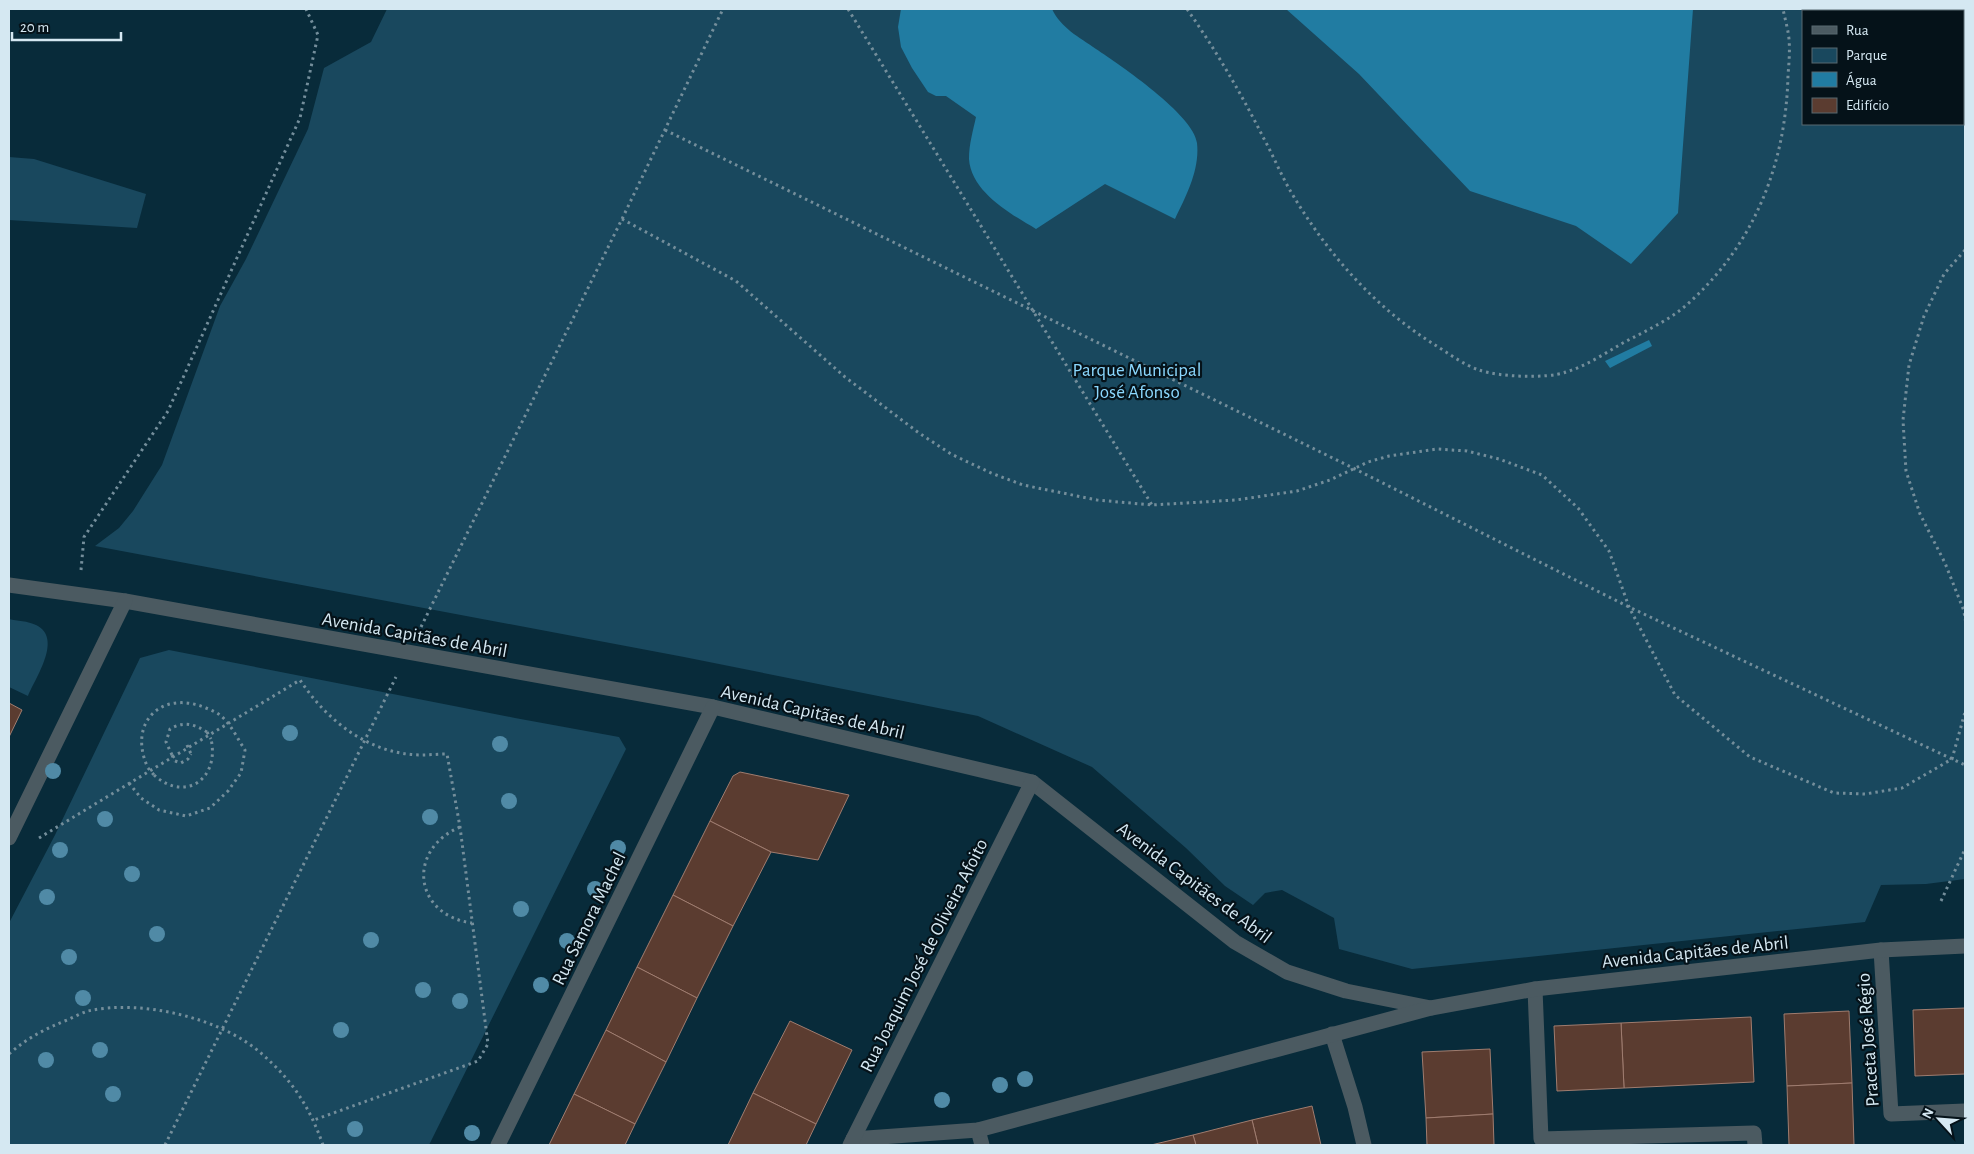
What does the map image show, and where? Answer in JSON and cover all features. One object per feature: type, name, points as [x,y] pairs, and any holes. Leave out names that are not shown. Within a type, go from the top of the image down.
[{"type":"street","name":"Avenida Capitães de Abril","points":[[9,585],[125,601],[713,708],[1032,782],[1235,942],[1287,972],[1346,991],[1431,1008]]},
{"type":"street","points":[[9,838],[125,601]]},
{"type":"street","name":"Rua Samora Machel","points":[[498,1145],[713,708]]},
{"type":"street","name":"Rua Joaquim José de Oliveira Afoito","points":[[852,1142],[1032,782]]},
{"type":"street","name":"Avenida Capitães de Abril","points":[[852,1142],[978,1130],[1431,1008],[1535,990],[1881,950],[1965,946]]},
{"type":"street","name":"Praceta José Régio","points":[[1881,950],[1891,1114],[1965,1111]]},
{"type":"street","points":[[1535,990],[1541,1139],[1754,1133],[1755,1145]]},
{"type":"street","points":[[1332,1034],[1355,1107],[1364,1145]]},
{"type":"street","points":[[978,1130],[982,1145]]},
{"type":"path","points":[[79,595],[84,537],[168,412],[300,118],[318,35],[306,9]]},
{"type":"path","points":[[165,1145],[724,9]]},
{"type":"path","points":[[848,9],[1152,505]]},
{"type":"path","points":[[1187,9],[1262,134],[1291,192],[1328,249],[1352,278],[1388,310],[1433,344],[1480,370],[1531,377],[1564,374],[1663,322],[1696,295],[1727,261],[1746,233],[1768,187],[1776,165],[1783,135],[1787,109],[1789,39],[1783,9]]},
{"type":"path","points":[[665,130],[1353,468],[1629,607],[1965,765]]},
{"type":"path","points":[[622,219],[736,281],[845,377],[919,433],[951,454],[991,473],[1023,485],[1088,498],[1152,505],[1236,500],[1297,491],[1330,480],[1353,468],[1389,456],[1437,449],[1467,451],[1499,459],[1542,475],[1578,508],[1609,551],[1629,607],[1675,694],[1750,758],[1834,793],[1864,794],[1902,788],[1952,759],[1965,712]]},
{"type":"path","points":[[1965,250],[1944,274],[1924,316],[1909,365],[1903,420],[1906,471],[1920,514],[1945,563],[1964,612],[1965,620]]},
{"type":"path","points":[[33,842],[300,680],[312,699],[328,716],[345,730],[364,741],[391,751],[419,755],[447,754],[460,827],[488,1044],[478,1061],[314,1120]]},
{"type":"path","points":[[129,783],[141,798],[159,810],[186,816],[210,808],[228,791],[241,772],[245,750],[229,724],[219,713],[201,706],[185,701],[164,705],[149,716],[141,735],[142,755],[148,768],[164,784],[176,788],[191,786],[203,779],[211,768],[214,752],[207,732],[198,726],[180,723],[170,729],[166,742],[175,761],[181,763],[188,760],[190,754],[187,745]]},
{"type":"path","points":[[460,827],[447,832],[436,841],[429,852],[424,866],[424,879],[427,893],[440,910],[458,921],[472,923]]},
{"type":"path","points":[[1941,900],[1965,849]]},
{"type":"path","points":[[9,1054],[38,1032],[88,1011],[125,1008],[171,1011],[222,1029],[263,1054],[284,1076],[303,1101],[314,1120],[323,1145]]},
{"type":"green space","name":"Parque Municipal José Afonso","points":[[387,9],[1965,9],[1965,879],[1926,884],[1881,885],[1865,922],[1412,969],[1339,949],[1334,918],[1282,890],[1265,893],[1253,905],[1225,886],[1186,848],[1092,767],[978,716],[684,657],[95,546],[119,528],[133,511],[162,465],[220,306],[246,259],[308,129],[324,68],[371,42]]},
{"type":"green space","points":[[9,157],[34,159],[146,194],[137,228],[9,220]]},
{"type":"green space","points":[[9,619],[36,625],[44,631],[47,639],[45,658],[28,696],[9,687]]},
{"type":"green space","points":[[169,650],[619,737],[626,749],[429,1145],[9,1145],[9,923],[55,835],[140,658]]},
{"type":"water","points":[[901,9],[1052,9],[1060,22],[1071,32],[1121,66],[1170,105],[1193,132],[1197,143],[1194,173],[1175,219],[1105,184],[1036,229],[1004,209],[984,192],[971,171],[969,153],[976,117],[946,96],[936,96],[928,92],[901,47],[898,27]]},
{"type":"water","points":[[1286,9],[1693,9],[1678,213],[1631,264],[1576,226],[1470,191],[1359,74]]},
{"type":"water","points":[[1649,340],[1652,346],[1610,368],[1605,361]]},
{"type":"building","points":[[9,703],[22,710],[9,737]]},
{"type":"building","points":[[740,772],[849,795],[818,860],[771,852],[710,821],[733,776]]},
{"type":"building","points":[[710,821],[771,852],[733,926],[673,895]]},
{"type":"building","points":[[673,895],[733,926],[697,998],[637,967]]},
{"type":"building","points":[[637,967],[697,998],[666,1062],[606,1030]]},
{"type":"building","points":[[1965,1008],[1965,1074],[1915,1076],[1913,1010]]},
{"type":"building","points":[[1849,1011],[1852,1083],[1787,1086],[1784,1014]]},
{"type":"building","points":[[1751,1017],[1754,1082],[1624,1088],[1621,1023]]},
{"type":"building","points":[[790,1021],[852,1050],[816,1124],[753,1093]]},
{"type":"building","points":[[1621,1023],[1624,1088],[1557,1091],[1554,1026]]},
{"type":"building","points":[[606,1030],[666,1062],[635,1124],[574,1094]]},
{"type":"building","points":[[1490,1049],[1493,1114],[1426,1118],[1422,1052]]},
{"type":"building","points":[[1852,1083],[1854,1145],[1789,1145],[1787,1086]]},
{"type":"building","points":[[753,1093],[816,1124],[806,1145],[728,1145]]},
{"type":"building","points":[[574,1094],[635,1124],[625,1145],[549,1145]]},
{"type":"building","points":[[1312,1106],[1321,1145],[1258,1145],[1252,1120]]},
{"type":"building","points":[[1493,1114],[1494,1145],[1427,1145],[1426,1118]]},
{"type":"building","points":[[1252,1120],[1258,1145],[1196,1145],[1193,1135]]},
{"type":"building","points":[[1193,1135],[1196,1145],[1151,1145]]}]
